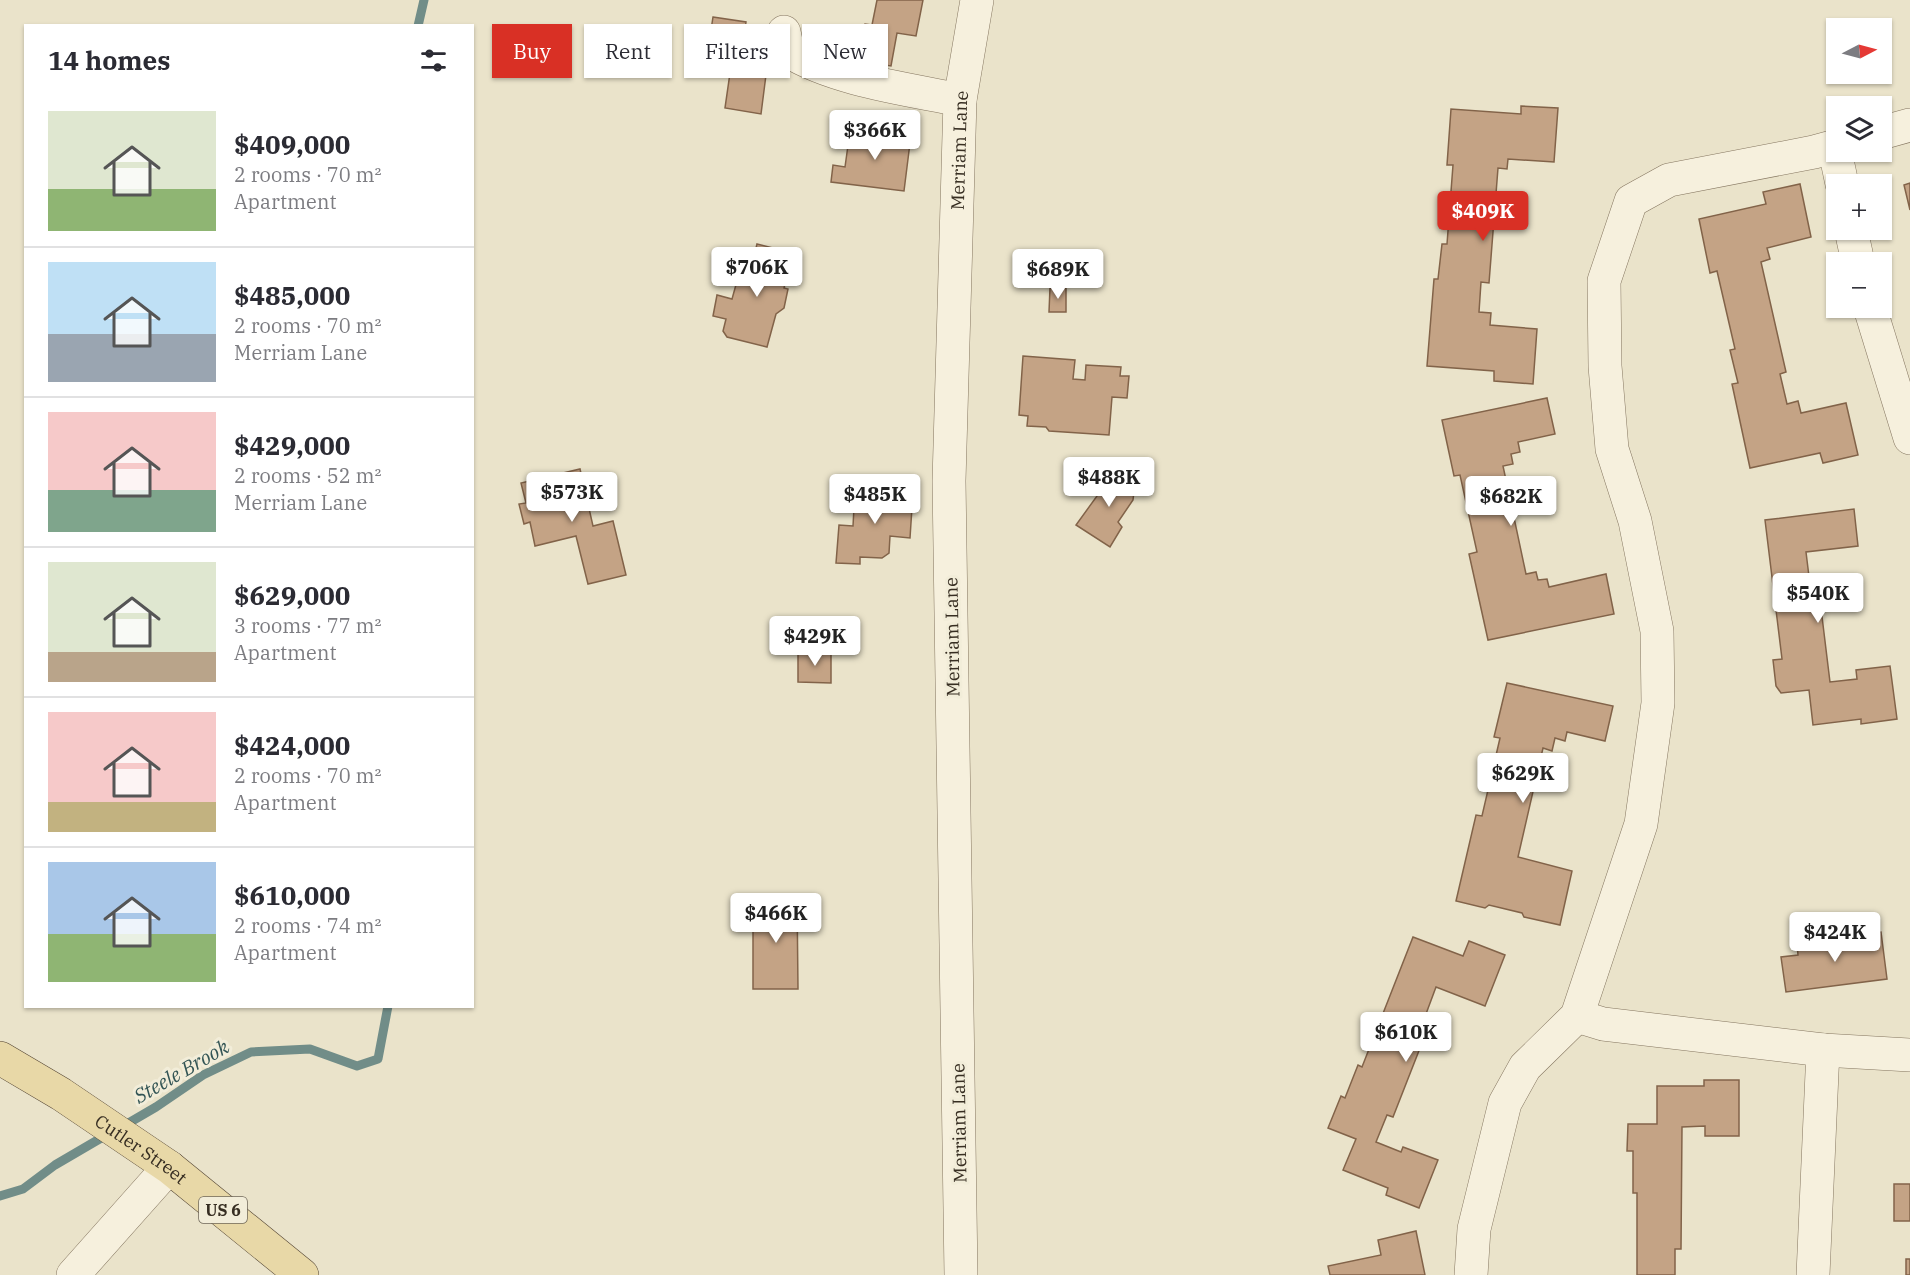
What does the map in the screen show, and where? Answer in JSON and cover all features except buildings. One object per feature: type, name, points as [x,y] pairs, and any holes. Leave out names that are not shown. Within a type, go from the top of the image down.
[{"type":"main road","name":"Cutler Street","points":[[0,1058],[61,1094],[169,1167],[302,1275]]},
{"type":"street","name":"Merriam Lane","points":[[961,1275],[949,481],[960,100],[977,0]]},
{"type":"street","points":[[790,52],[804,60],[859,78],[960,100]]},
{"type":"street","points":[[1892,130],[1910,124]]},
{"type":"street","points":[[1471,1275],[1474,1229],[1505,1103],[1526,1067],[1576,1016],[1641,824],[1658,703],[1657,631],[1635,521],[1612,449],[1605,366],[1604,281],[1631,201],[1669,180],[1826,149]]},
{"type":"street","points":[[1873,318],[1910,438]]},
{"type":"street","points":[[1576,1016],[1603,1024],[1823,1050],[1910,1055]]},
{"type":"street","points":[[1813,1275],[1823,1050]]},
{"type":"street","points":[[73,1275],[169,1167]]},
{"type":"waterway","name":"Steele Brook","points":[[418,24],[424,0]]},
{"type":"waterway","name":"Steele Brook","points":[[120,1128],[203,1075],[251,1052],[310,1049],[357,1066],[378,1059],[388,1008]]},
{"type":"waterway","name":"Steele Brook","points":[[0,1196],[23,1189],[55,1165],[108,1134]]}]
